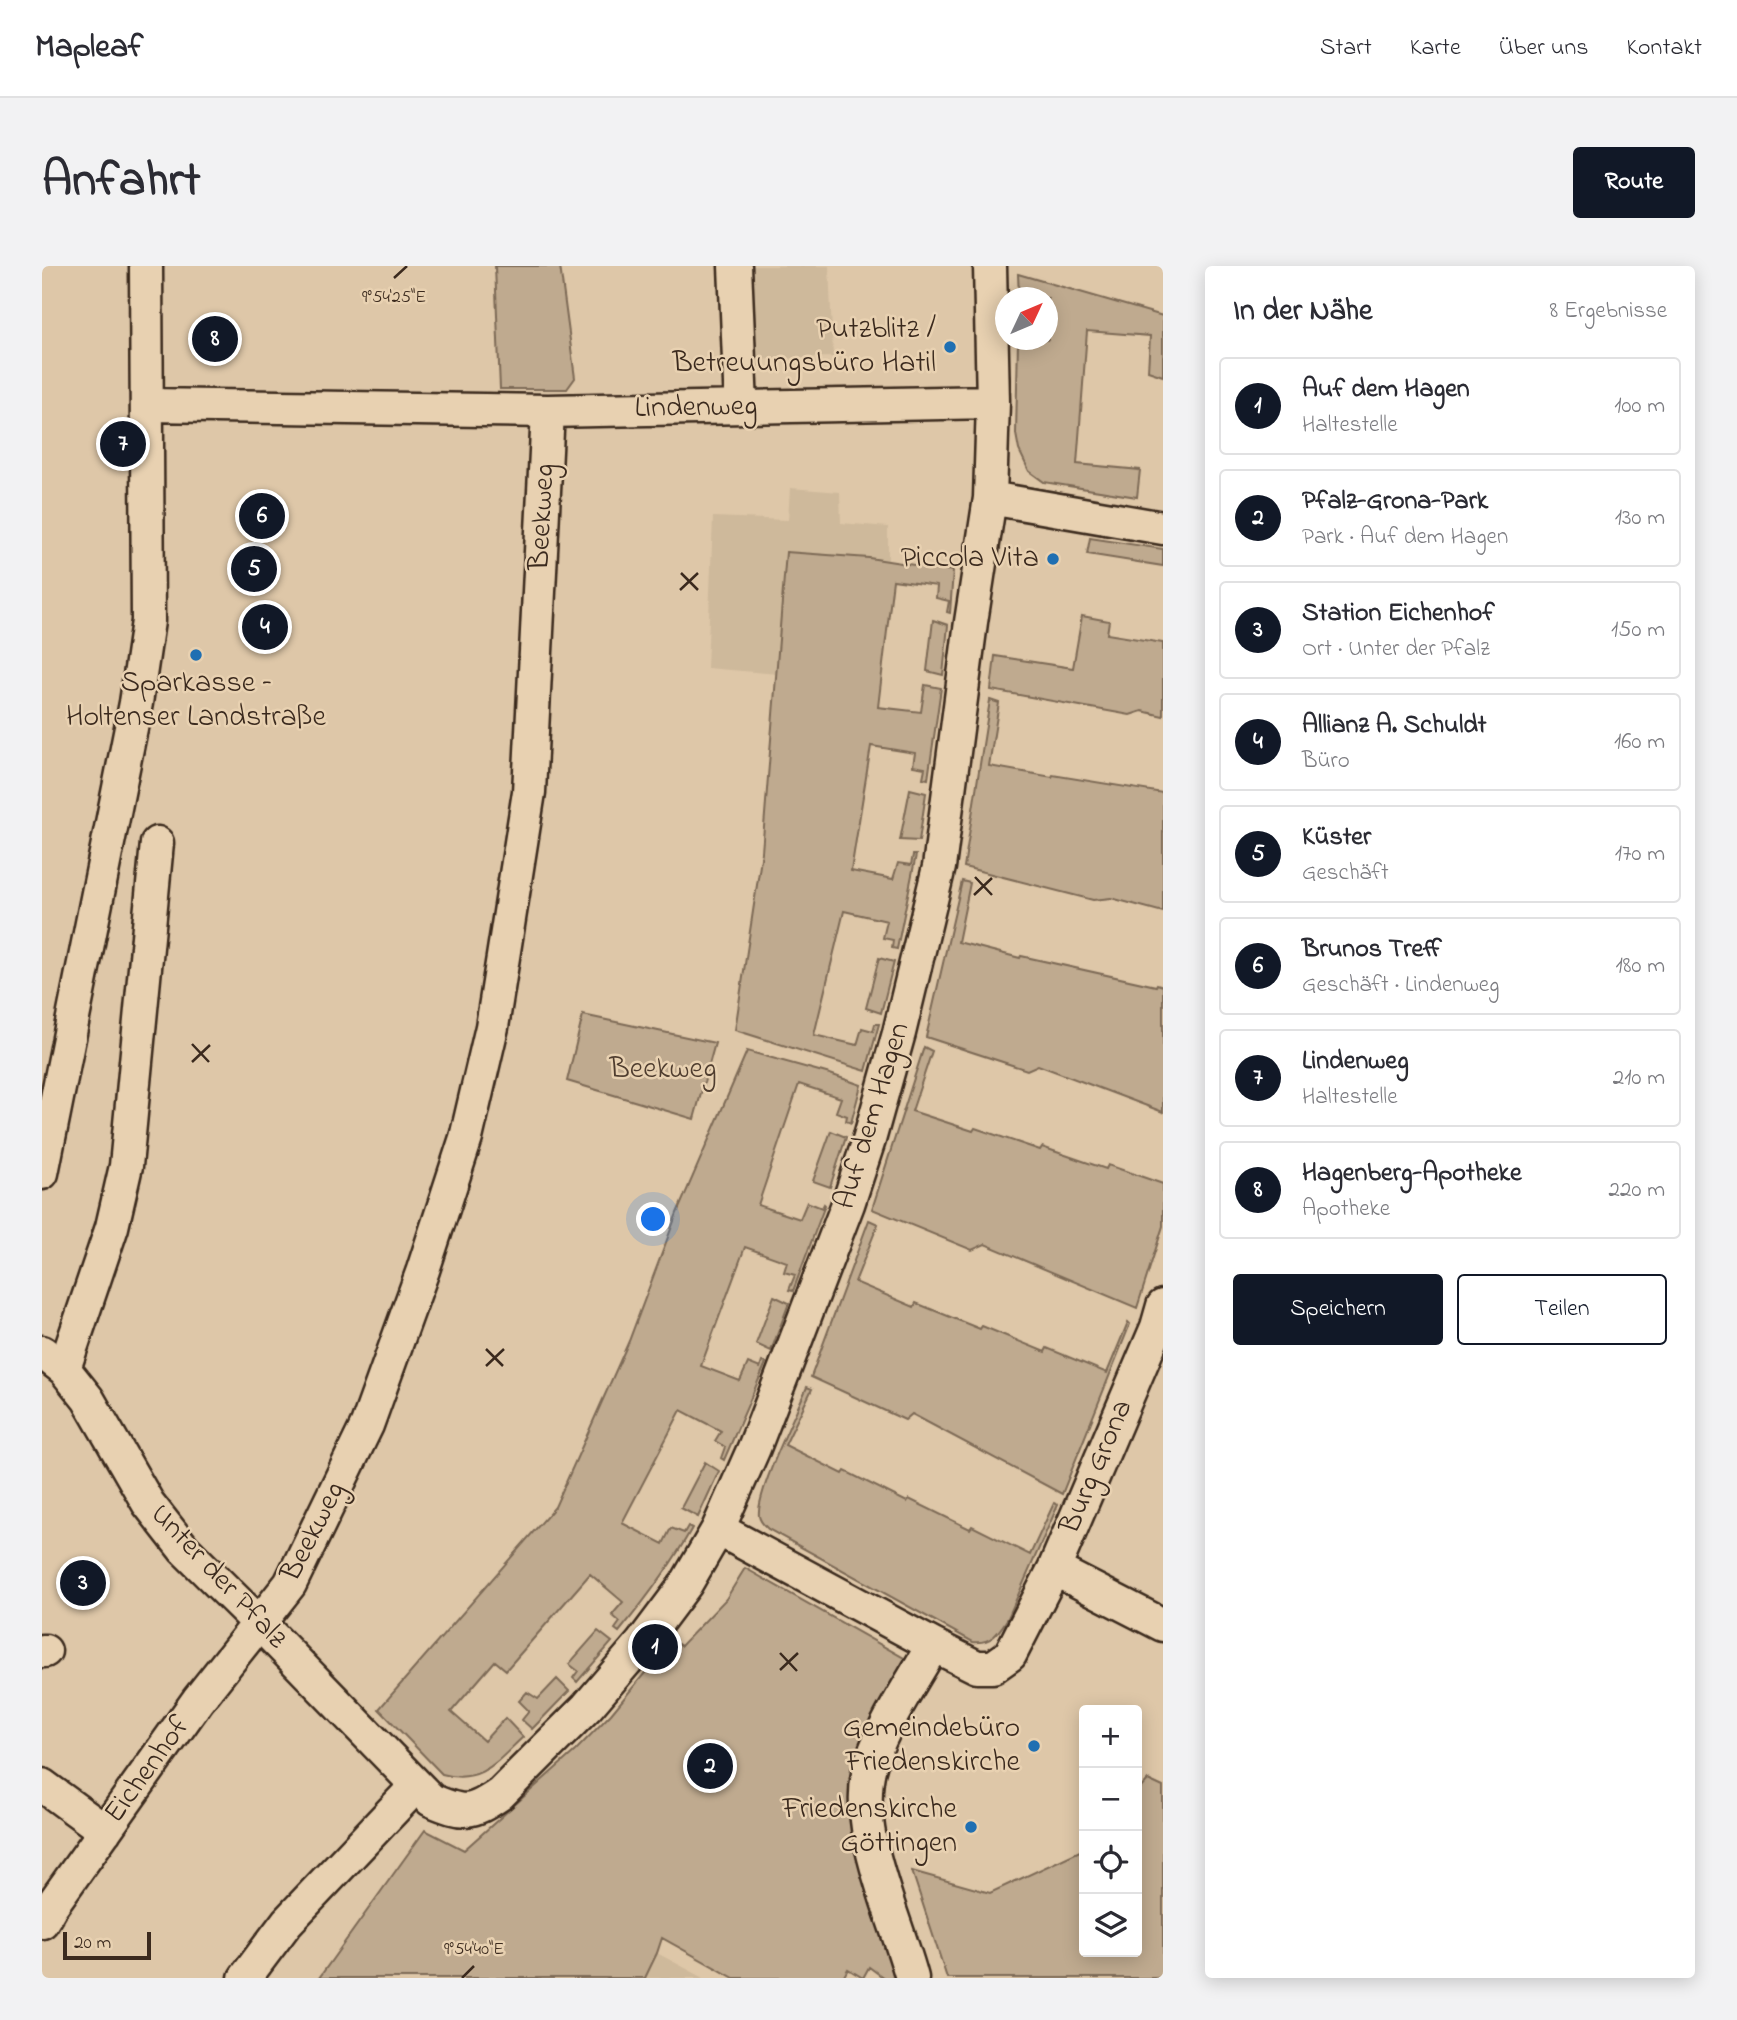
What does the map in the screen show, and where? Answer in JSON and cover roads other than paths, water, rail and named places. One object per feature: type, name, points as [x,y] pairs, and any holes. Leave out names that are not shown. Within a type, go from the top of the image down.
[{"type":"street","points":[[42,1172],[136,703],[148,621],[146,266]]},
{"type":"street","points":[[735,266],[741,407]]},
{"type":"street","name":"Auf dem Hagen","points":[[416,1786],[431,1800],[450,1808],[469,1811],[500,1794],[568,1727],[641,1644],[686,1584],[718,1529],[754,1448],[848,1204],[899,1033],[939,867],[974,598],[990,498],[993,402],[990,266]]},
{"type":"street","name":"Lindenweg","points":[[148,405],[548,411],[993,402]]},
{"type":"street","name":"Beekweg","points":[[259,1623],[290,1584],[368,1425],[466,1138],[492,1027],[529,792],[548,411]]},
{"type":"street","points":[[990,498],[1163,528]]},
{"type":"street","points":[[53,1360],[112,1227],[126,1166],[157,843]]},
{"type":"street","name":"Burg Grona","points":[[718,1529],[933,1645],[977,1667],[993,1667],[1010,1655],[1054,1569],[1161,1321]]},
{"type":"street","name":"Unter der Pfalz","points":[[53,1360],[88,1399],[148,1503],[184,1549],[416,1786]]},
{"type":"street","name":"Burg Grona","points":[[1054,1569],[1163,1625]]},
{"type":"street","name":"Eichenhof","points":[[42,1922],[198,1700],[259,1623]]},
{"type":"street","points":[[912,1978],[883,1886],[864,1811],[871,1762],[880,1739],[933,1645]]},
{"type":"street","points":[[42,1785],[105,1831]]},
{"type":"street","points":[[245,1978],[287,1922],[416,1786]]},
{"type":"place","name":"Hagenberg-Apotheke","points":[[215,339]]},
{"type":"place","name":"Putzblitz / Betreuungsbüro Hatil","points":[[950,347]]},
{"type":"place","name":"Lindenweg","points":[[123,444]]},
{"type":"place","name":"Brunos Treff","points":[[262,516]]},
{"type":"place","name":"Piccola Vita","points":[[1053,559]]},
{"type":"place","name":"Küster","points":[[254,569]]},
{"type":"place","name":"Allianz A. Schuldt","points":[[265,627]]},
{"type":"place","name":"Sparkasse – Holtenser Landstraße","points":[[196,655]]},
{"type":"place","name":"Station Eichenhof","points":[[83,1583]]},
{"type":"place","name":"Auf dem Hagen","points":[[655,1647]]},
{"type":"place","name":"Gemeindebüro Friedenskirche","points":[[1034,1746]]},
{"type":"place","name":"Pfalz-Grona-Park","points":[[710,1766]]},
{"type":"place","name":"Friedenskirche Göttingen","points":[[971,1827]]}]
